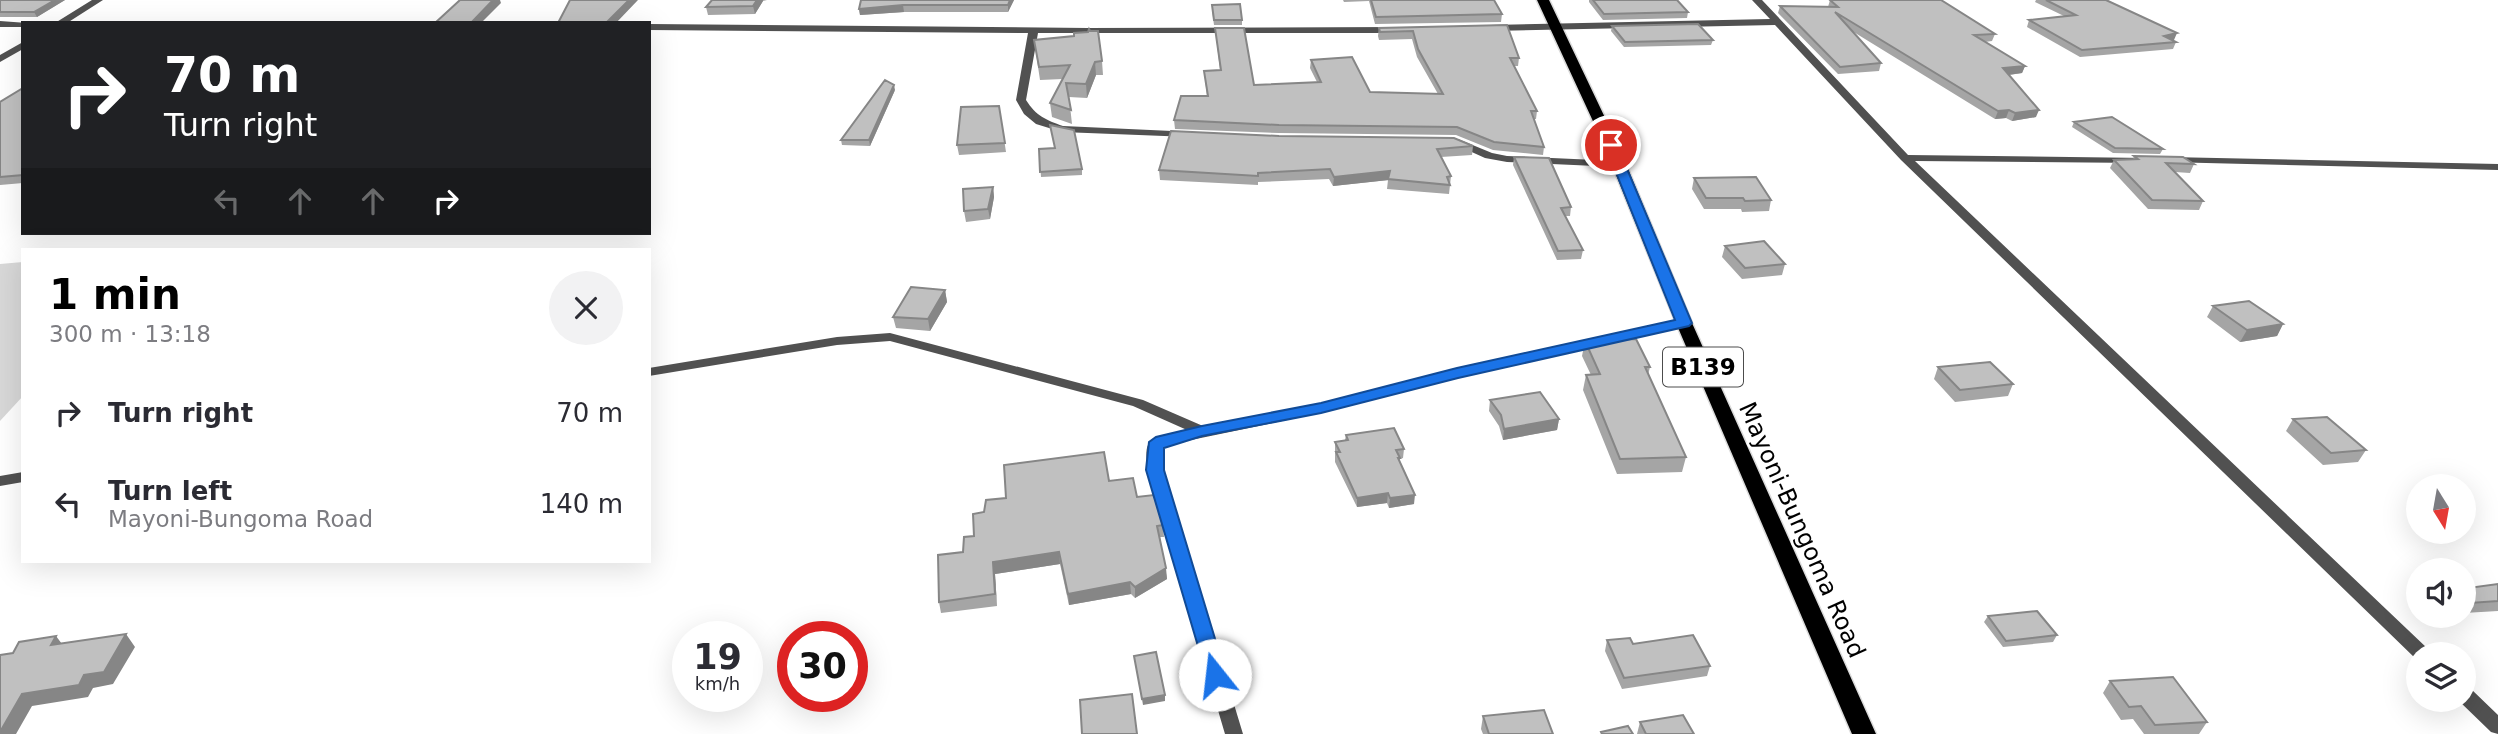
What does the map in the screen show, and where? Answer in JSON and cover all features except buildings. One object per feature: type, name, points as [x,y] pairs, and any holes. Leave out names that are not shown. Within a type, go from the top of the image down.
[{"type":"main road","name":"Mayoni-Bungoma Road","points":[[1543,0],[1618,164],[1684,323],[1864,734]]},
{"type":"street","points":[[63,21],[98,0]]},
{"type":"street","points":[[1757,0],[1905,158],[2409,642]]},
{"type":"street","points":[[1484,29],[1778,22]]},
{"type":"street","points":[[0,24],[21,24]]},
{"type":"street","points":[[651,27],[1415,30]]},
{"type":"street","points":[[1034,29],[1021,100],[1028,112],[1040,122],[1062,129],[1199,135]]},
{"type":"street","points":[[0,59],[21,46]]},
{"type":"street","points":[[1443,141],[1456,141],[1489,156],[1507,159],[1618,164]]},
{"type":"street","points":[[1905,158],[2148,160]]},
{"type":"street","points":[[2162,160],[2498,167]]},
{"type":"street","points":[[1234,734],[1155,470],[1155,446],[1162,441],[1202,431],[1321,408],[1457,373],[1684,323]]},
{"type":"street","points":[[651,372],[837,341],[890,337],[1138,402],[1202,431]]},
{"type":"street","points":[[0,481],[21,477]]},
{"type":"street","points":[[2476,706],[2498,727]]},
{"type":"shaded area","points":[[21,262],[21,398],[0,421],[0,264]]},
{"type":"route","points":[[1215,675],[1155,470],[1155,446],[1162,441],[1202,431],[1321,408],[1457,373],[1684,323],[1611,145]]}]
